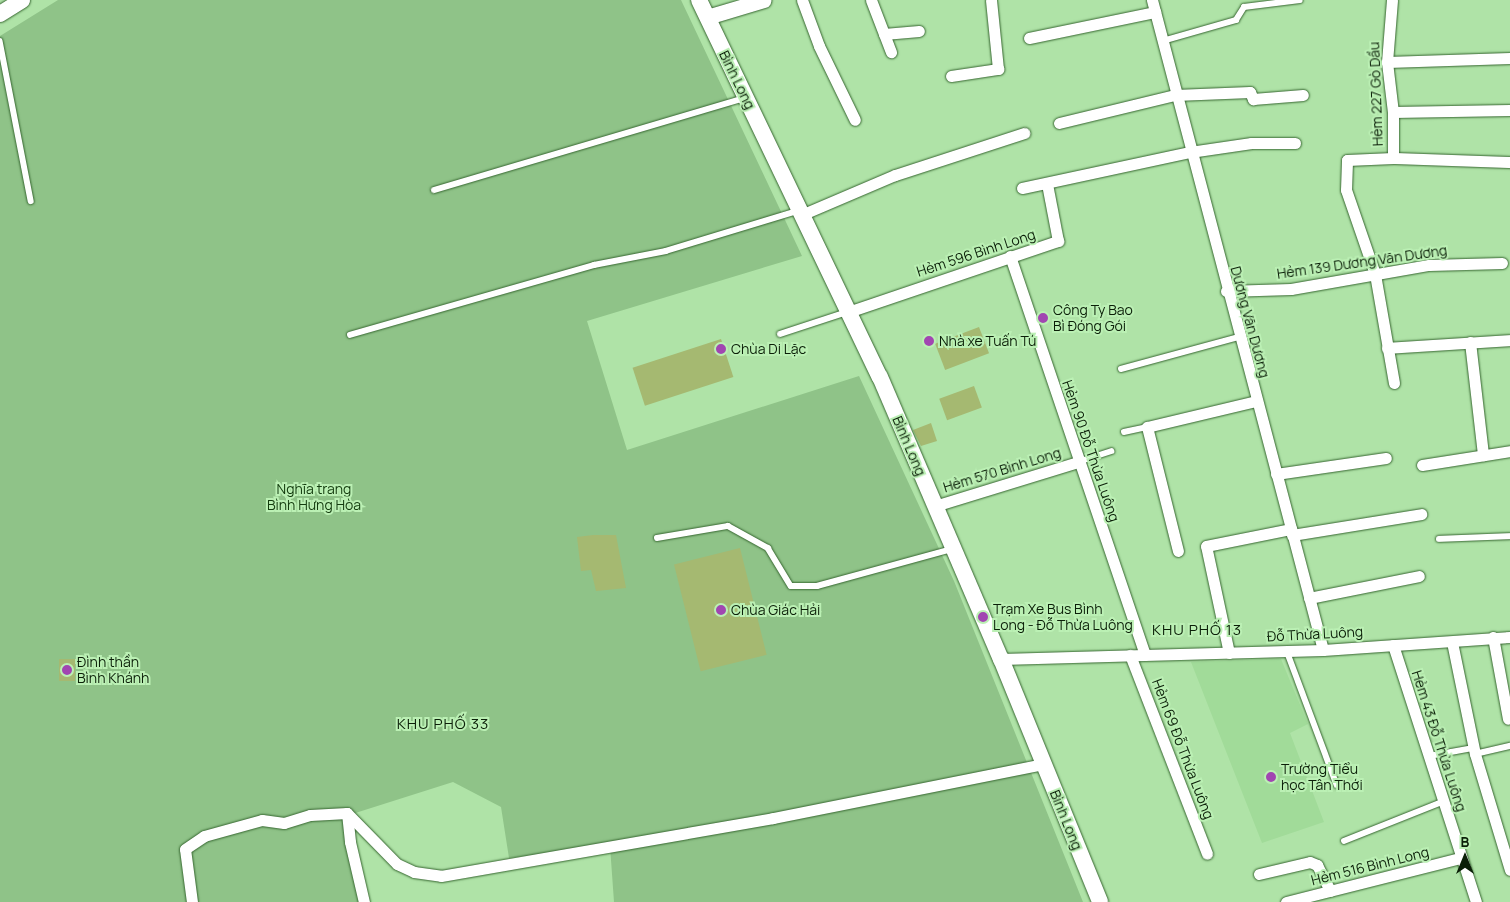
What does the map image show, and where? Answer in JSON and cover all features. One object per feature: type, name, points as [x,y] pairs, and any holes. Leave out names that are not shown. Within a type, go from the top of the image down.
[{"type":"main road","points":[[0,14],[22,0]]},
{"type":"main road","name":"Bình Long","points":[[699,0],[848,312],[954,548],[1001,658],[1100,902]]},
{"type":"street","points":[[707,17],[764,0]]},
{"type":"street","points":[[802,0],[819,46],[855,120]]},
{"type":"street","points":[[871,0],[891,52]]},
{"type":"street","points":[[951,76],[998,69],[991,0]]},
{"type":"street","name":"Dương Văn Dương","points":[[1152,0],[1226,291],[1323,650]]},
{"type":"street","name":"Hẻm 227 Gò Dầu","points":[[1392,0],[1387,62],[1393,112],[1393,158]]},
{"type":"street","points":[[1029,38],[1155,12]]},
{"type":"street","points":[[884,34],[919,30]]},
{"type":"street","points":[[1387,62],[1510,58]]},
{"type":"street","points":[[1059,123],[1176,95],[1250,92],[1253,99],[1303,95]]},
{"type":"street","points":[[1393,112],[1510,110]]},
{"type":"street","points":[[800,213],[895,175],[1024,133]]},
{"type":"street","points":[[1022,188],[1190,152],[1251,143],[1295,143]]},
{"type":"street","points":[[1394,382],[1374,274],[1346,190],[1347,160],[1393,158],[1510,162]]},
{"type":"street","name":"Hẻm 596 Bình Long","points":[[848,312],[1058,241],[1047,184]]},
{"type":"street","name":"Hẻm 90 Đỗ Thừa Luông","points":[[1010,256],[1078,462],[1145,655]]},
{"type":"street","name":"Hẻm 139 Dương Văn Dương","points":[[1226,291],[1291,289],[1429,265],[1502,263]]},
{"type":"street","points":[[1387,348],[1510,340]]},
{"type":"street","points":[[1470,342],[1483,455]]},
{"type":"street","points":[[1178,551],[1146,428],[1256,401]]},
{"type":"street","points":[[1422,465],[1510,451]]},
{"type":"street","points":[[1276,474],[1386,458]]},
{"type":"street","name":"Hẻm 570 Bình Long","points":[[935,506],[1078,462]]},
{"type":"street","points":[[1229,653],[1206,546],[1421,514]]},
{"type":"street","points":[[1309,598],[1419,576]]},
{"type":"street","points":[[1493,637],[1508,719]]},
{"type":"street","name":"Đỗ Thừa Luông","points":[[1001,658],[1323,650],[1510,637]]},
{"type":"street","points":[[1452,642],[1474,751],[1506,844],[1510,870]]},
{"type":"street","name":"Hẻm 43 Đỗ Thừa Luông","points":[[1393,645],[1460,858],[1476,902]]},
{"type":"street","name":"Hẻm 69 Đỗ Thừa Luông","points":[[1130,655],[1207,854]]},
{"type":"street","points":[[192,902],[185,849],[204,836],[262,820],[284,823],[310,815],[347,813],[397,864],[414,872],[441,876],[773,818],[1044,764]]},
{"type":"street","points":[[347,813],[350,842],[364,902]]},
{"type":"street","name":"Hẻm 516 Bình Long","points":[[1286,902],[1460,858]]},
{"type":"street","points":[[1259,874],[1310,862],[1317,865],[1330,891]]},
{"type":"lane","points":[[1162,41],[1236,20],[1244,7],[1300,0]]},
{"type":"lane","points":[[0,41],[31,201]]},
{"type":"lane","points":[[434,190],[746,97]]},
{"type":"lane","points":[[350,335],[594,264],[666,251],[800,213]]},
{"type":"lane","points":[[780,334],[848,312]]},
{"type":"lane","points":[[1121,369],[1239,337]]},
{"type":"lane","points":[[1124,432],[1146,428]]},
{"type":"lane","points":[[1078,462],[1111,451]]},
{"type":"lane","points":[[657,538],[728,526],[768,548],[791,586],[817,586],[954,548]]},
{"type":"lane","points":[[1439,539],[1510,536]]},
{"type":"lane","points":[[1287,651],[1337,785]]},
{"type":"lane","points":[[1428,756],[1510,746]]},
{"type":"lane","points":[[1344,841],[1442,802]]},
{"type":"shaded area","name":"Trường Tiểu học Tân Thới","points":[[1281,659],[1308,724],[1290,733],[1324,822],[1262,843],[1191,662]]},
{"type":"green space","name":"Nghĩa trang Bình Hưng Hòa","points":[[58,0],[681,0],[802,256],[587,321],[627,450],[859,376],[954,581],[1083,902],[614,902],[610,846],[509,858],[501,807],[453,782],[349,815],[367,902],[0,902],[0,36]]},
{"type":"building","points":[[979,327],[989,353],[945,370],[935,344]]},
{"type":"building","name":"Chùa Di Lặc","points":[[721,339],[733,377],[645,406],[633,368]]},
{"type":"building","points":[[974,386],[982,408],[947,420],[939,399]]},
{"type":"building","points":[[931,423],[937,441],[921,446],[913,430]]},
{"type":"building","points":[[616,535],[626,588],[596,591],[591,570],[581,571],[577,537]]},
{"type":"building","name":"Chùa Giác Hải","points":[[740,548],[767,655],[701,671],[674,564]]},
{"type":"building","name":"Đình thần Bình Khánh","points":[[59,659],[75,659],[75,681],[59,681]]},
{"type":"place","name":"Công Ty Bao Bì Đóng Gói","points":[[1043,318]]},
{"type":"place","name":"Nhà xe Tuấn Tú","points":[[929,341]]},
{"type":"place","name":"Chùa Di Lặc","points":[[721,349]]},
{"type":"place","name":"Chùa Giác Hải","points":[[721,610]]},
{"type":"place","name":"Trạm Xe Bus Bình Long - Đỗ Thừa Luông","points":[[983,617]]},
{"type":"place","name":"Đình thần Bình Khánh","points":[[67,670]]},
{"type":"place","name":"Trường Tiểu học Tân Thới","points":[[1271,777]]},
{"type":"district","name":"KHU PHỐ 13","points":[[1197,630]]},
{"type":"district","name":"KHU PHỐ 33","points":[[443,724]]}]
